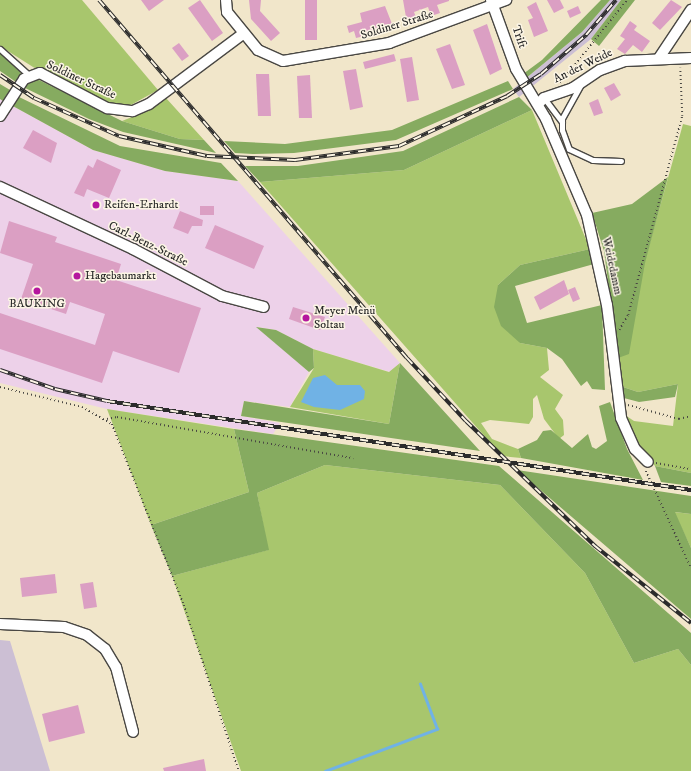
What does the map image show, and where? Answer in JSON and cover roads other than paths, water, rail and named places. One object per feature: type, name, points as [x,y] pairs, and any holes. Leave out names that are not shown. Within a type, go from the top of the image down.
[{"type":"street","name":"Soldiner Straße","points":[[226,0],[227,12],[243,34],[258,50],[274,60],[299,60],[389,43],[493,3],[506,0]]},
{"type":"street","name":"Trift","points":[[493,3],[522,82]]},
{"type":"street","points":[[659,58],[691,10]]},
{"type":"street","name":"Soldiner Straße","points":[[0,116],[29,75],[50,77],[108,108],[133,111],[149,104],[243,34]]},
{"type":"street","name":"An der Weide","points":[[541,101],[583,81],[600,70],[625,61],[659,58],[691,58]]},
{"type":"street","name":"Weidedamm","points":[[522,82],[541,101],[587,215],[598,253],[618,402],[625,431],[648,462]]},
{"type":"street","name":"Carl-Benz-Straße","points":[[0,187],[133,249],[222,296],[264,308]]},
{"type":"street","points":[[0,624],[64,627],[87,635],[105,649],[116,667],[133,732]]},
{"type":"lane","points":[[0,49],[29,75]]},
{"type":"lane","points":[[583,81],[562,122],[564,139],[574,154],[621,161]]},
{"type":"lane","points":[[541,101],[562,122]]},
{"type":"water","points":[[325,375],[337,385],[360,385],[365,391],[364,399],[340,410],[314,407],[301,402],[313,378]]},
{"type":"waterway","points":[[325,771],[437,729],[420,684]]},
{"type":"railway","points":[[99,0],[407,358],[466,421],[595,546],[691,623]]},
{"type":"railway","points":[[0,75],[34,98],[119,136],[207,156],[295,160],[399,146],[507,96],[541,74],[586,35],[616,0]]},
{"type":"railway","points":[[0,370],[55,389],[107,401],[691,490]]},
{"type":"place","name":"Reifen-Erhardt","points":[[96,205]]},
{"type":"place","name":"Hagebaumarkt","points":[[77,276]]},
{"type":"place","name":"BAUKING","points":[[37,291]]},
{"type":"place","name":"Meyer Menü Soltau","points":[[306,318]]}]
